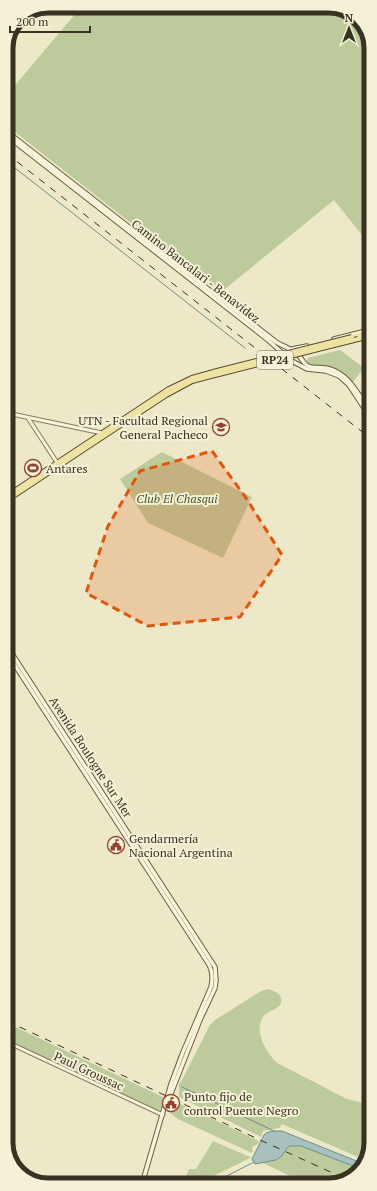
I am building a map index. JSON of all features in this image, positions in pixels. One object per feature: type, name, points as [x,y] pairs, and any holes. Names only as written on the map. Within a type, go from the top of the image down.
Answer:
[{"type":"main road","name":"Camino Bancalari - Benavídez","points":[[13,136],[276,342],[299,356],[304,363],[312,367],[328,368],[337,371],[345,377],[353,385],[364,402]]},
{"type":"main road","name":"Camino Bancalari - Benavídez","points":[[13,140],[268,340],[285,355],[308,370],[326,371],[339,376],[346,382],[364,408]]},
{"type":"main road","points":[[285,355],[291,350],[364,333]]},
{"type":"main road","name":"RP24","points":[[13,496],[102,433],[169,389],[217,371],[364,333]]},
{"type":"main road","name":"RP24","points":[[13,492],[192,380],[364,338]]},
{"type":"main road","name":"Avenida Boulogne Sur Mer","points":[[13,655],[215,967],[215,988],[198,1025],[163,1115]]},
{"type":"main road","name":"Avenida Boulogne Sur Mer","points":[[13,662],[210,966],[212,977],[210,987],[171,1085],[144,1178]]},
{"type":"street","points":[[13,416],[102,433]]},
{"type":"street","points":[[29,419],[58,464]]},
{"type":"street","name":"Paul Groussac","points":[[13,1045],[163,1115]]},
{"type":"highlighted area","points":[[212,451],[246,498],[282,555],[240,617],[148,626],[86,593],[108,526],[140,471]]},
{"type":"green space","points":[[76,13],[331,13],[340,15],[350,20],[355,25],[363,39],[364,44],[364,238],[334,200],[220,293],[13,130],[13,88]]},
{"type":"green space","points":[[340,350],[364,368],[352,383],[344,375],[333,368],[311,365],[307,363],[308,358]]},
{"type":"green space","name":"Club El Chasqui","points":[[162,452],[252,497],[223,558],[148,523],[120,479]]},
{"type":"green space","points":[[268,989],[279,994],[281,998],[280,1005],[265,1015],[260,1023],[260,1036],[262,1042],[273,1059],[277,1063],[347,1099],[364,1103],[364,1147],[360,1158],[282,1124],[279,1128],[263,1131],[261,1137],[179,1097],[179,1083],[181,1082],[210,1025],[215,1020],[261,991]]},
{"type":"green space","points":[[13,1026],[165,1098],[160,1109],[156,1111],[13,1043]]},
{"type":"green space","points":[[176,1102],[259,1141],[258,1144],[252,1147],[252,1153],[178,1119],[170,1113],[172,1106]]},
{"type":"green space","points":[[213,1141],[250,1157],[209,1178],[185,1178],[189,1169],[196,1169]]},
{"type":"green space","points":[[290,1146],[301,1146],[354,1167],[348,1172],[333,1178],[294,1178],[261,1162],[279,1159]]},
{"type":"water","points":[[272,1131],[282,1131],[358,1162],[354,1167],[301,1146],[290,1146],[281,1157],[276,1160],[255,1164],[252,1159],[266,1133]]},
{"type":"waterway","points":[[13,166],[245,348]]},
{"type":"waterway","points":[[182,1087],[274,1131]]},
{"type":"waterway","points":[[223,1178],[254,1162]]},
{"type":"railway","points":[[13,158],[364,433]]},
{"type":"railway","points":[[13,1024],[340,1176]]},
{"type":"place","name":"UTN - Facultad Regional General Pacheco","points":[[221,427]]},
{"type":"place","name":"Antares","points":[[33,468]]},
{"type":"place","name":"Gendarmería Nacional Argentina","points":[[116,845]]},
{"type":"place","name":"Punto fijo de control Puente Negro","points":[[171,1103]]}]
